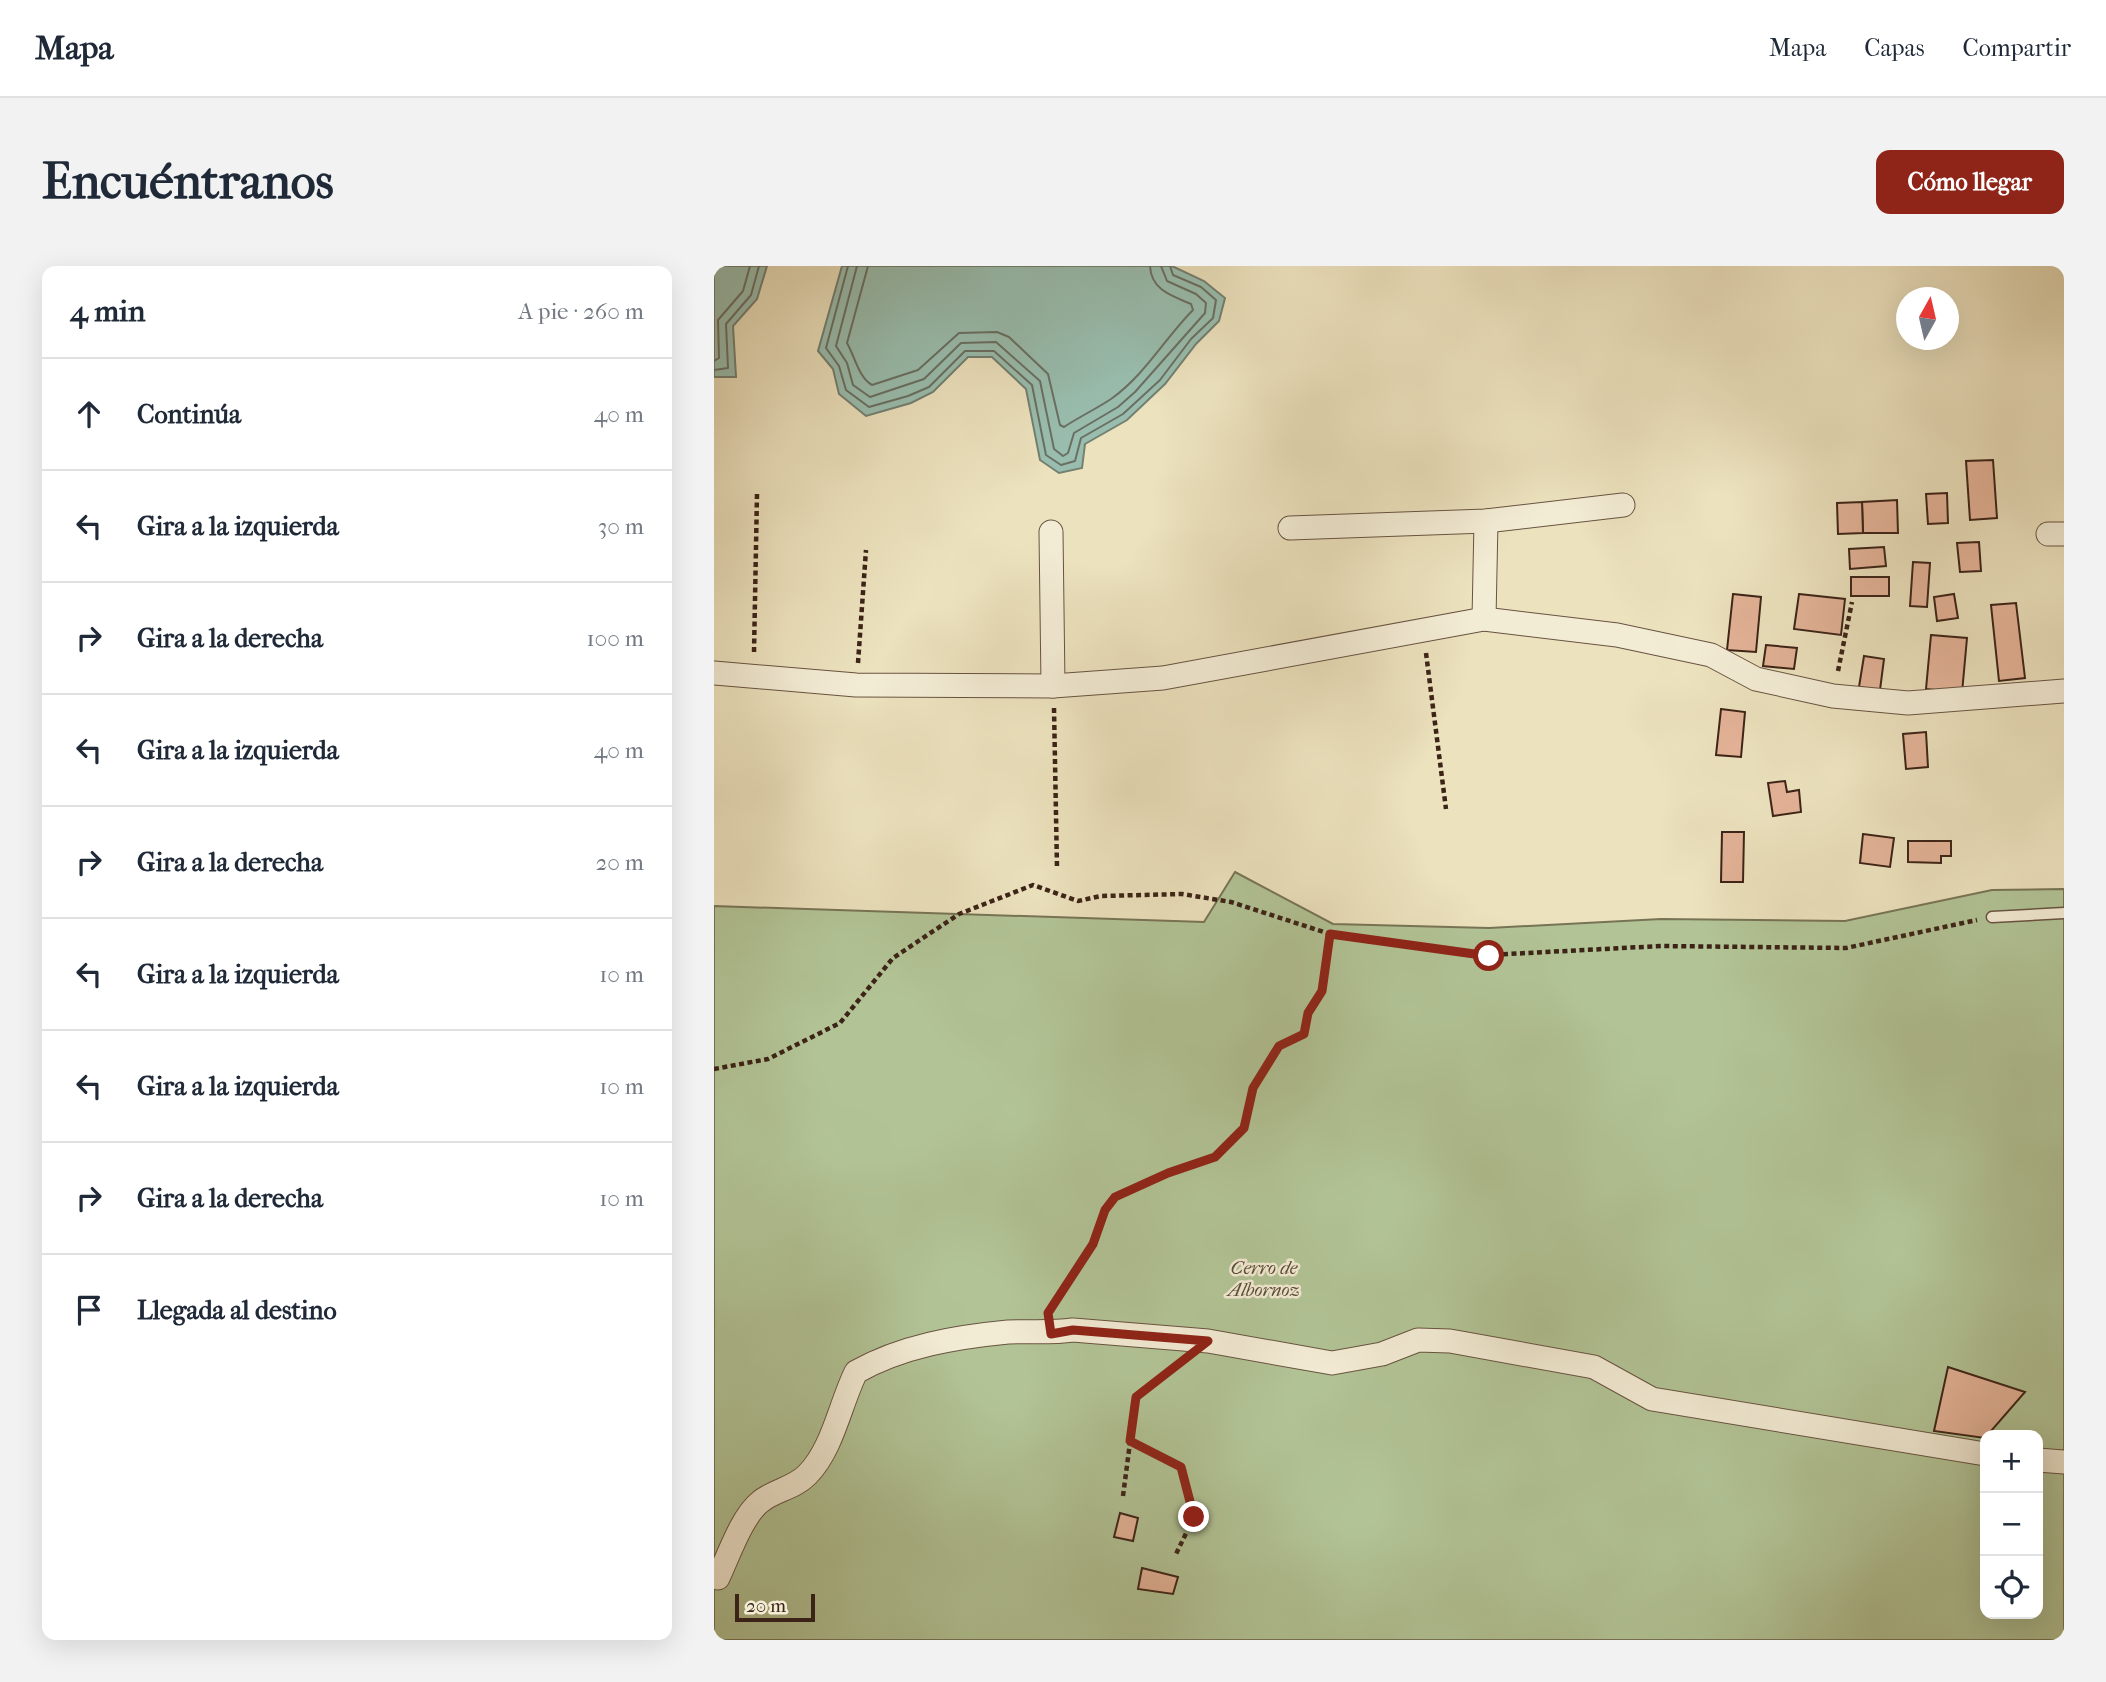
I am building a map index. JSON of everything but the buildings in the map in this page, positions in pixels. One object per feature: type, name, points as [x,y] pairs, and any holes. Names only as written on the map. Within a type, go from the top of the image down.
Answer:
[{"type":"street","points":[[1290,528],[1486,521],[1623,505]]},
{"type":"street","points":[[1484,619],[1486,521]]},
{"type":"street","points":[[1051,532],[1053,686]]},
{"type":"street","points":[[714,673],[856,685],[1053,686],[1164,678],[1423,628],[1484,619],[1617,635],[1711,655],[1756,679],[1833,696],[1908,703],[2064,691]]},
{"type":"street","points":[[718,1578],[748,1515],[760,1501],[790,1488],[808,1474],[828,1440],[856,1372],[879,1359],[906,1349],[1006,1333],[1051,1334],[1073,1330],[1208,1341],[1332,1363],[1382,1354],[1419,1340],[1450,1341],[1594,1367],[1652,1399],[1980,1453]]},
{"type":"street","points":[[2043,1460],[2064,1462]]},
{"type":"lane","points":[[1992,917],[2064,913]]},
{"type":"path","points":[[754,677],[757,494]]},
{"type":"path","points":[[856,685],[866,550]]},
{"type":"path","points":[[1833,696],[1852,602]]},
{"type":"path","points":[[1423,628],[1447,809]]},
{"type":"path","points":[[1053,686],[1057,868]]},
{"type":"path","points":[[714,1069],[768,1059],[840,1023],[893,958],[959,914],[1033,884],[1078,901],[1101,896],[1182,894],[1231,902],[1330,934],[1489,956],[1661,947],[1846,948],[1992,917]]},
{"type":"path","points":[[1051,1334],[1048,1313],[1093,1244],[1105,1210],[1115,1197],[1168,1173],[1215,1157],[1244,1128],[1253,1088],[1279,1046],[1304,1034],[1308,1013],[1322,991],[1330,934]]},
{"type":"path","points":[[1123,1496],[1136,1397],[1208,1341]]},
{"type":"path","points":[[1130,1441],[1181,1467],[1194,1517],[1175,1554]]},
{"type":"green space","name":"Cerro de Albornoz","points":[[1235,872],[1333,924],[1489,928],[1661,919],[1845,921],[1992,890],[2064,889],[2064,1640],[714,1640],[714,906],[1204,922]]},
{"type":"water","points":[[714,266],[767,266],[757,299],[733,326],[736,377],[714,377]]},
{"type":"water","points":[[842,266],[1172,266],[1204,281],[1225,298],[1219,321],[1196,344],[1165,384],[1127,420],[1085,444],[1082,468],[1059,473],[1040,460],[1026,389],[992,357],[968,357],[933,392],[911,403],[866,416],[839,394],[833,369],[818,351]]},
{"type":"route","points":[[1194,1517],[1181,1467],[1130,1441],[1136,1397],[1208,1341],[1073,1330],[1051,1334],[1048,1313],[1093,1244],[1105,1210],[1115,1197],[1168,1173],[1215,1157],[1244,1128],[1253,1088],[1279,1046],[1304,1034],[1308,1013],[1322,991],[1330,934],[1489,956]]}]
